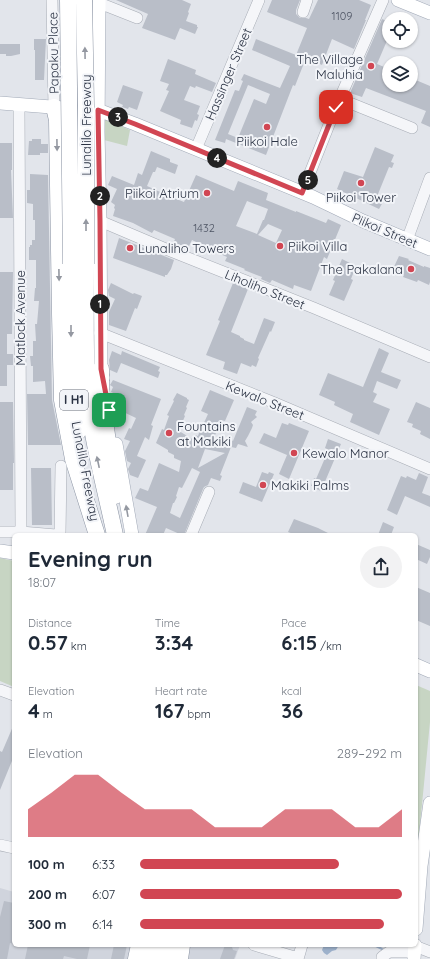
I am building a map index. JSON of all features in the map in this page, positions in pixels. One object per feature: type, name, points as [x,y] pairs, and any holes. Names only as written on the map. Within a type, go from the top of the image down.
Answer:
[{"type":"highway","name":"Lunalilo Freeway","points":[[68,0],[78,264],[87,356],[89,401],[98,462],[114,531]]},
{"type":"highway","name":"Lunalilo Freeway","points":[[94,1],[86,106],[78,264],[71,347],[72,379],[81,449],[98,533]]},
{"type":"highway","points":[[54,107],[57,120],[62,400],[72,459],[97,533]]},
{"type":"highway","points":[[101,369],[101,389],[116,503],[114,531]]},
{"type":"highway","points":[[136,959],[139,947]]},
{"type":"highway","points":[[151,959],[154,947]]},
{"type":"highway","points":[[167,959],[169,947]]},
{"type":"highway","points":[[180,959],[182,947]]},
{"type":"main road","points":[[398,0],[430,13]]},
{"type":"main road","points":[[94,1],[98,67],[101,369],[132,533]]},
{"type":"main road","points":[[54,107],[82,93],[98,67]]},
{"type":"main road","name":"Piikoi Street","points":[[0,103],[98,110],[313,197],[363,221],[430,249]]},
{"type":"main road","points":[[0,551],[12,553]]},
{"type":"main road","points":[[418,895],[430,803]]},
{"type":"street","name":"Papaku Place","points":[[52,0],[54,107]]},
{"type":"street","name":"Hassinger Street","points":[[196,149],[259,0]]},
{"type":"street","points":[[303,12],[308,0]]},
{"type":"street","points":[[302,193],[340,99],[383,0]]},
{"type":"street","points":[[94,1],[138,18]]},
{"type":"street","points":[[340,99],[412,128]]},
{"type":"street","name":"Matlock Avenue","points":[[19,104],[21,532]]},
{"type":"street","points":[[408,240],[430,178]]},
{"type":"street","name":"Liholiho Street","points":[[100,221],[430,357]]},
{"type":"street","name":"Kewalo Street","points":[[100,333],[275,403],[430,469]]},
{"type":"street","points":[[60,533],[61,466]]},
{"type":"street","points":[[192,533],[210,497],[199,533]]},
{"type":"street","points":[[0,532],[33,533]]},
{"type":"street","points":[[0,690],[12,694]]},
{"type":"street","points":[[0,845],[12,848]]},
{"type":"street","points":[[260,947],[298,959],[301,947]]},
{"type":"street","points":[[382,959],[389,952],[414,950],[430,952]]},
{"type":"shaded area","points":[[0,888],[12,891],[12,947],[131,947],[128,959],[0,959]]},
{"type":"shaded area","points":[[186,947],[239,947],[235,959],[186,959]]},
{"type":"green space","points":[[104,119],[130,130],[127,146],[104,140]]},
{"type":"green space","points":[[0,558],[12,561],[12,686],[0,681]]},
{"type":"green space","points":[[418,686],[430,691],[430,722],[418,846]]},
{"type":"water","points":[[323,947],[338,947],[336,950],[327,955],[322,950]]},
{"type":"building","points":[[116,0],[182,0],[191,4],[186,21],[197,25],[198,27],[195,34],[180,28],[175,40],[142,28],[148,14]]},
{"type":"building","points":[[272,0],[300,0],[296,14],[300,18],[309,19],[318,0],[359,0],[371,5],[354,49],[332,39],[322,65],[306,58],[295,86],[293,85],[266,155],[226,139],[225,143],[215,140],[235,90],[239,91],[244,74],[280,88],[290,66],[252,50],[256,39],[296,55],[307,28],[267,12]],"holes":[[[248,85],[270,94],[266,104],[254,99],[238,138],[228,134]]]},
{"type":"building","name":"The Village Maluhia","points":[[382,19],[382,48],[384,48],[377,64],[382,66],[382,92],[418,92],[418,81],[430,86],[430,127],[421,123],[426,111],[366,88],[362,97],[350,93]]},
{"type":"building","points":[[34,39],[46,39],[44,80],[35,80]]},
{"type":"building","points":[[0,44],[20,44],[20,54],[6,56],[6,54],[0,54]]},
{"type":"building","points":[[168,59],[196,70],[195,74],[216,83],[212,92],[196,86],[195,88],[190,86],[184,100],[200,106],[197,114],[199,115],[197,121],[195,120],[192,128],[180,124],[181,120],[160,111],[169,91],[166,90],[169,84],[160,81]]},
{"type":"building","points":[[123,85],[143,92],[137,110],[129,107],[128,109],[122,107],[123,105],[117,102]]},
{"type":"building","points":[[32,139],[41,139],[41,144],[48,144],[48,153],[28,155],[29,141],[32,141]]},
{"type":"building","points":[[0,143],[12,143],[11,170],[13,218],[0,218]]},
{"type":"building","name":"Piikoi Tower","points":[[375,147],[394,155],[391,162],[394,163],[392,168],[389,167],[376,199],[383,202],[379,209],[337,189],[344,171],[363,177]]},
{"type":"building","points":[[151,151],[170,159],[170,162],[178,165],[175,174],[157,167],[155,172],[153,172],[147,186],[184,202],[196,175],[234,191],[238,181],[268,193],[266,200],[326,223],[328,219],[341,225],[327,259],[324,257],[311,291],[294,285],[293,289],[272,280],[270,283],[261,279],[262,277],[225,261],[227,257],[192,240],[187,250],[173,244],[175,239],[154,230],[152,233],[133,223],[113,216],[115,205],[111,202],[117,189],[108,185],[112,176],[134,185],[138,173],[142,175]],"holes":[[[247,201],[268,209],[257,234],[236,226]],[[268,224],[282,230],[276,243],[258,235]]]},
{"type":"building","points":[[30,174],[48,175],[52,400],[61,445],[28,445],[27,394],[46,394],[45,381],[33,382],[33,366],[31,366],[30,356],[33,356],[33,341],[36,341],[35,324],[37,324],[39,301],[34,301],[36,288],[36,260],[29,260],[29,247],[32,245],[32,240],[35,240],[33,204],[27,203],[27,190],[30,190]]},
{"type":"building","name":"Lunaliho Towers","points":[[119,238],[174,260],[167,275],[165,275],[165,277],[113,258]]},
{"type":"building","name":"The Pakalana","points":[[399,256],[409,259],[408,260],[424,267],[430,268],[429,285],[418,280],[417,282],[403,277],[404,275],[392,271]]},
{"type":"building","points":[[342,259],[356,266],[351,279],[353,280],[344,301],[329,295],[335,281],[333,280]]},
{"type":"building","points":[[0,272],[13,272],[12,334],[7,334],[7,354],[13,354],[13,365],[7,365],[7,386],[0,386]]},
{"type":"building","points":[[111,283],[133,294],[142,296],[137,309],[135,308],[126,331],[109,325],[109,312],[115,299],[109,296],[108,290]]},
{"type":"building","points":[[233,283],[248,289],[231,332],[254,344],[264,318],[275,322],[258,358],[256,367],[252,365],[251,367],[241,363],[237,374],[223,369],[225,362],[206,355]]},
{"type":"building","points":[[379,348],[389,353],[381,372],[401,380],[397,389],[377,381],[373,392],[377,394],[373,402],[390,409],[379,435],[350,422],[353,414],[334,405],[335,402],[319,395],[328,373],[363,387]]},
{"type":"building","points":[[112,351],[121,355],[122,351],[160,367],[158,371],[160,372],[158,378],[121,363],[117,373],[110,370],[109,360]]},
{"type":"building","points":[[113,380],[161,399],[151,425],[153,426],[149,440],[145,437],[137,456],[146,460],[138,478],[130,475],[128,469],[131,463],[127,461],[125,451],[130,441],[124,439],[136,418],[115,408],[120,396],[111,392],[113,387],[110,385]]},
{"type":"building","points":[[210,390],[234,400],[225,421],[221,420],[210,448],[220,443],[228,445],[230,439],[233,441],[247,407],[257,411],[255,415],[257,417],[251,422],[253,425],[245,441],[248,447],[238,444],[236,448],[231,447],[220,475],[222,476],[220,481],[211,478],[208,485],[204,487],[185,533],[177,533],[166,528],[164,533],[146,533],[157,507],[135,498],[140,488],[148,491],[159,463],[179,472],[181,461],[174,458],[174,455],[168,452],[168,450],[156,443],[162,429],[164,430],[169,416],[167,415],[174,401],[173,400],[177,393],[189,400],[182,423],[183,424],[179,431],[194,440],[195,435],[198,436],[208,414],[201,411]],"holes":[[[205,449],[225,453],[198,468]],[[192,468],[200,472],[180,518],[170,513],[173,503],[177,497],[179,487],[182,488]]]},
{"type":"building","points":[[0,402],[13,402],[13,490],[0,490]]},
{"type":"building","points":[[416,402],[430,408],[430,439],[420,434],[421,431],[412,427],[413,424],[407,422]]},
{"type":"building","points":[[282,423],[288,425],[289,423],[309,431],[289,479],[279,474],[287,455],[259,443],[264,433],[276,438]]},
{"type":"building","points":[[328,439],[341,444],[321,491],[311,486],[314,478],[316,479],[328,451],[325,448]]},
{"type":"building","points":[[31,468],[51,468],[52,525],[32,525]]},
{"type":"building","name":"Makiki Palms","points":[[262,472],[274,474],[262,502],[239,493],[243,482],[256,487]]},
{"type":"building","points":[[419,473],[428,477],[422,493],[430,496],[430,507],[405,496],[397,515],[387,510],[401,476],[406,478],[407,476],[416,480]]},
{"type":"building","points":[[294,519],[328,533],[291,533],[288,532]]},
{"type":"building","points":[[383,522],[394,527],[392,533],[379,533]]},
{"type":"building","points":[[418,545],[430,550],[430,557],[427,564],[418,560]]},
{"type":"building","points":[[418,588],[430,593],[430,626],[418,621]]},
{"type":"building","points":[[12,729],[12,761],[0,790],[0,751],[2,752]]},
{"type":"building","points":[[4,901],[12,903],[12,944],[10,943],[7,959],[0,959],[0,917]]},
{"type":"building","points":[[28,947],[90,947],[87,959],[77,959],[64,956],[63,959],[25,959]]},
{"type":"building","points":[[114,947],[127,947],[124,959],[111,959]]},
{"type":"building","points":[[224,947],[232,947],[233,950],[237,951],[234,959],[220,959]]},
{"type":"waterway","points":[[378,947],[384,952]]},
{"type":"place","name":"The Village Maluhia","points":[[371,66]]},
{"type":"place","name":"Piikoi Hale","points":[[267,127]]},
{"type":"place","name":"Piikoi Tower","points":[[361,183]]},
{"type":"place","name":"Piikoi Atrium","points":[[207,193]]},
{"type":"place","name":"Piikoi Villa","points":[[280,246]]},
{"type":"place","name":"Lunaliho Towers","points":[[130,248]]},
{"type":"place","name":"The Pakalana","points":[[411,269]]},
{"type":"place","name":"Fountains at Makiki","points":[[169,433]]},
{"type":"place","name":"Kewalo Manor","points":[[294,453]]},
{"type":"place","name":"Makiki Palms","points":[[263,485]]},
{"type":"route","points":[[109,410],[101,369],[98,110],[302,193],[336,107]]}]
